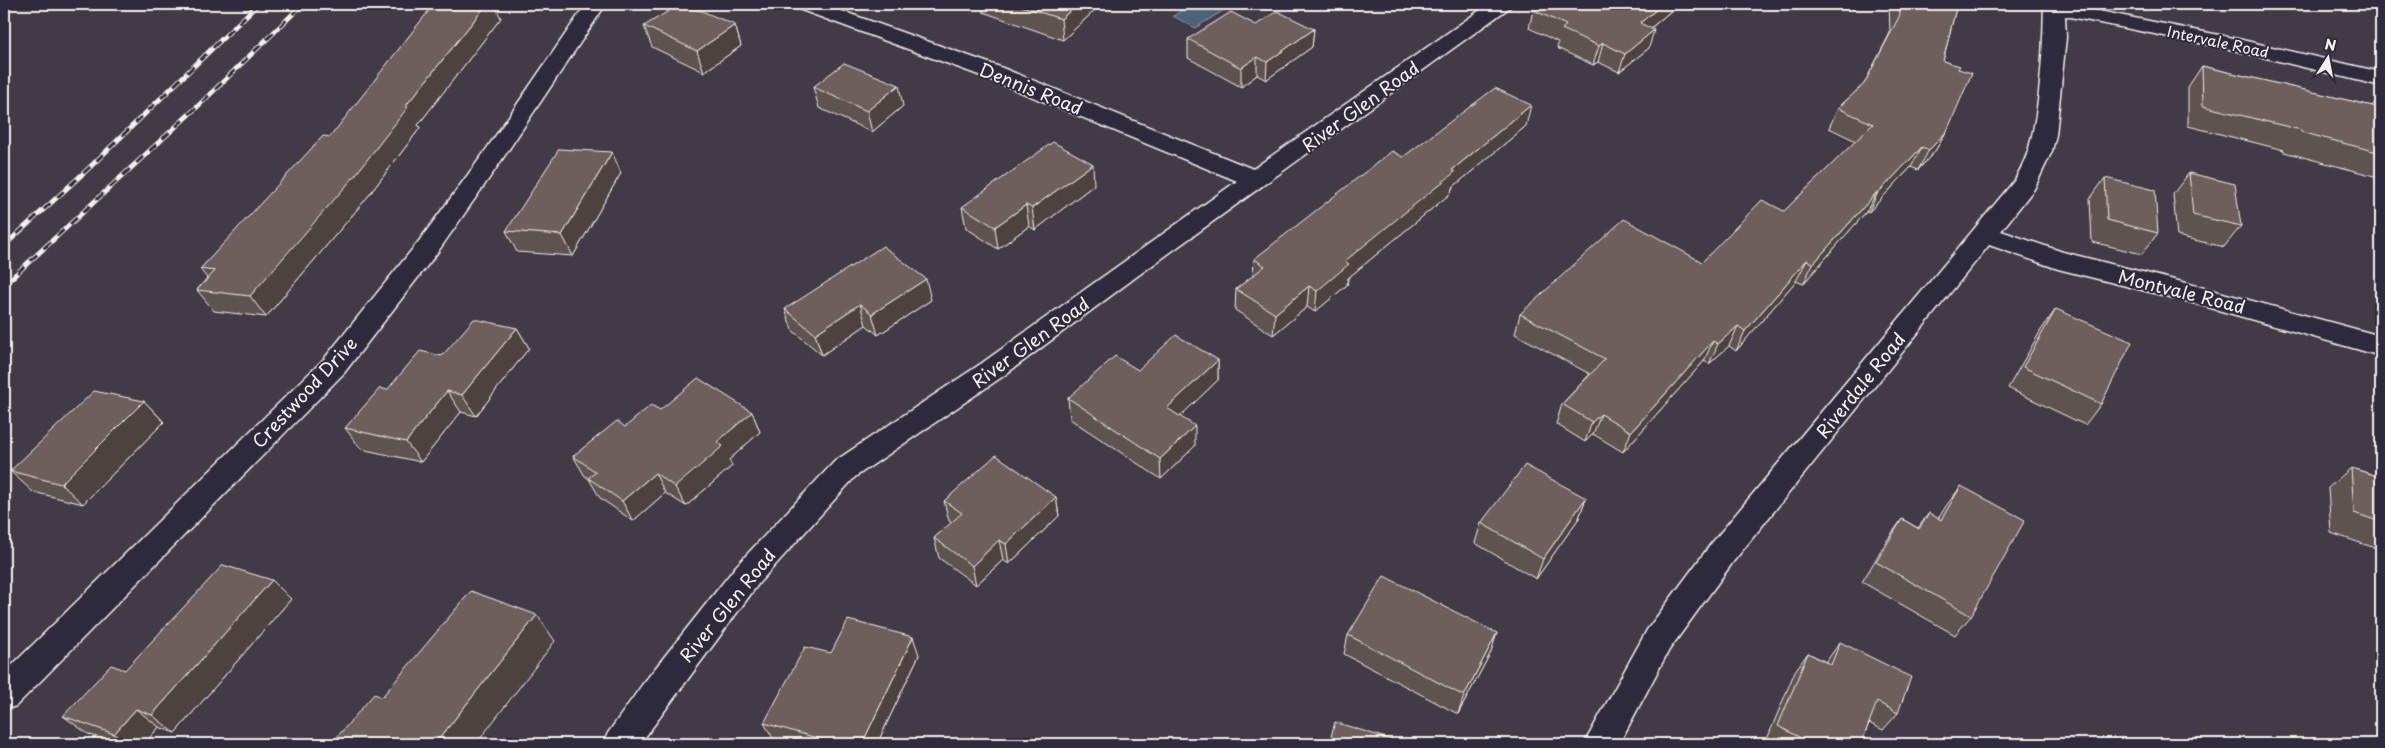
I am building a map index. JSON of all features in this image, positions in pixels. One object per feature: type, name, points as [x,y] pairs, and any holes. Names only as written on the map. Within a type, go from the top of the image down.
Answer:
[{"type":"street","name":"Crestwood Drive","points":[[4,695],[334,366],[428,247],[489,162],[596,4]]},
{"type":"street","name":"Dennis Road","points":[[803,4],[992,72],[1257,180]]},
{"type":"street","name":"River Glen Road","points":[[620,744],[654,696],[748,574],[845,469],[992,370],[1127,271],[1502,4]]},
{"type":"street","name":"Intervale Road","points":[[2054,6],[2229,43],[2381,80]]},
{"type":"street","name":"Riverdale Road","points":[[1601,744],[1658,640],[1722,553],[2026,183],[2040,151],[2054,57],[2054,6]]},
{"type":"street","name":"Montvale Road","points":[[1984,234],[2058,260],[2213,298],[2381,346]]},
{"type":"water","points":[[1192,4],[1234,4],[1195,28],[1173,16]]},
{"type":"building","points":[[434,4],[487,4],[405,107],[408,107],[353,178],[250,296],[197,290],[215,271],[200,269],[323,136],[330,137]]},
{"type":"building","points":[[680,4],[685,4],[735,25],[697,51],[644,26]]},
{"type":"building","points":[[1015,4],[1078,4],[1061,19]]},
{"type":"building","points":[[1536,4],[1663,4],[1640,23],[1654,30],[1625,54],[1603,43],[1599,46],[1562,29],[1566,25],[1533,10]]},
{"type":"building","points":[[1899,4],[1957,4],[1943,61],[1960,66],[1958,69],[1972,73],[1947,131],[1929,150],[1922,147],[1877,192],[1813,264],[1807,260],[1745,331],[1738,326],[1718,344],[1713,341],[1631,432],[1601,414],[1592,422],[1562,404],[1605,359],[1520,314],[1624,219],[1702,262],[1762,200],[1784,211],[1873,124],[1838,108],[1864,84],[1900,15]]},
{"type":"building","points":[[1277,11],[1314,29],[1267,62],[1257,57],[1241,68],[1188,39],[1231,12],[1256,25]]},
{"type":"building","points":[[844,63],[899,85],[867,111],[813,87]]},
{"type":"building","points":[[2202,66],[2377,107],[2376,101],[2381,102],[2381,153],[2301,132],[2301,130],[2203,106]]},
{"type":"building","points":[[1495,88],[1531,105],[1452,170],[1455,172],[1345,261],[1349,264],[1317,291],[1309,286],[1275,314],[1236,289],[1265,266],[1254,259],[1392,151],[1403,157]]},
{"type":"building","points":[[1053,142],[1093,164],[1032,208],[1026,205],[995,227],[962,207]]},
{"type":"building","points":[[559,149],[612,152],[562,235],[506,231]]},
{"type":"building","points":[[2189,173],[2235,184],[2241,226],[2193,215]]},
{"type":"building","points":[[2105,178],[2155,190],[2158,233],[2107,220]]},
{"type":"building","points":[[883,246],[926,279],[872,314],[860,304],[815,334],[785,309]]},
{"type":"building","points":[[2056,309],[2132,342],[2101,404],[2023,367]]},
{"type":"building","points":[[474,319],[517,328],[462,395],[447,391],[406,442],[345,428],[380,388],[387,390],[420,351],[442,356]]},
{"type":"building","points":[[1176,335],[1218,360],[1167,408],[1195,426],[1160,459],[1068,398],[1115,356],[1138,370]]},
{"type":"building","points":[[698,378],[752,412],[717,442],[723,446],[675,487],[655,473],[622,501],[588,478],[596,472],[573,456],[617,421],[625,427],[651,405],[660,410]]},
{"type":"building","points":[[94,391],[144,401],[61,484],[10,471]]},
{"type":"building","points":[[996,455],[1056,497],[1006,544],[999,540],[972,566],[934,538],[962,513],[944,501]]},
{"type":"building","points":[[1525,465],[1586,498],[1543,559],[1481,523]]},
{"type":"building","points":[[2351,468],[2381,477],[2381,522],[2354,513]]},
{"type":"building","points":[[1961,486],[2025,520],[1971,616],[1876,562],[1902,519],[1919,529],[1929,513],[1941,520]]},
{"type":"building","points":[[223,565],[272,580],[152,715],[136,709],[114,734],[63,716],[111,665],[125,670]]},
{"type":"building","points":[[1384,576],[1497,633],[1464,696],[1348,635]]},
{"type":"building","points":[[471,591],[537,615],[435,744],[331,744],[374,694],[382,697]]},
{"type":"building","points":[[848,620],[913,637],[862,744],[838,744],[764,723],[805,647],[831,653]]},
{"type":"building","points":[[1840,642],[1911,677],[1898,713],[1877,702],[1861,744],[1812,744],[1778,726],[1808,653],[1831,665]]},
{"type":"building","points":[[1335,722],[1392,740],[1391,744],[1329,744]]},
{"type":"railway","points":[[4,246],[89,168],[258,4]]},
{"type":"railway","points":[[4,285],[196,108],[303,4]]}]
